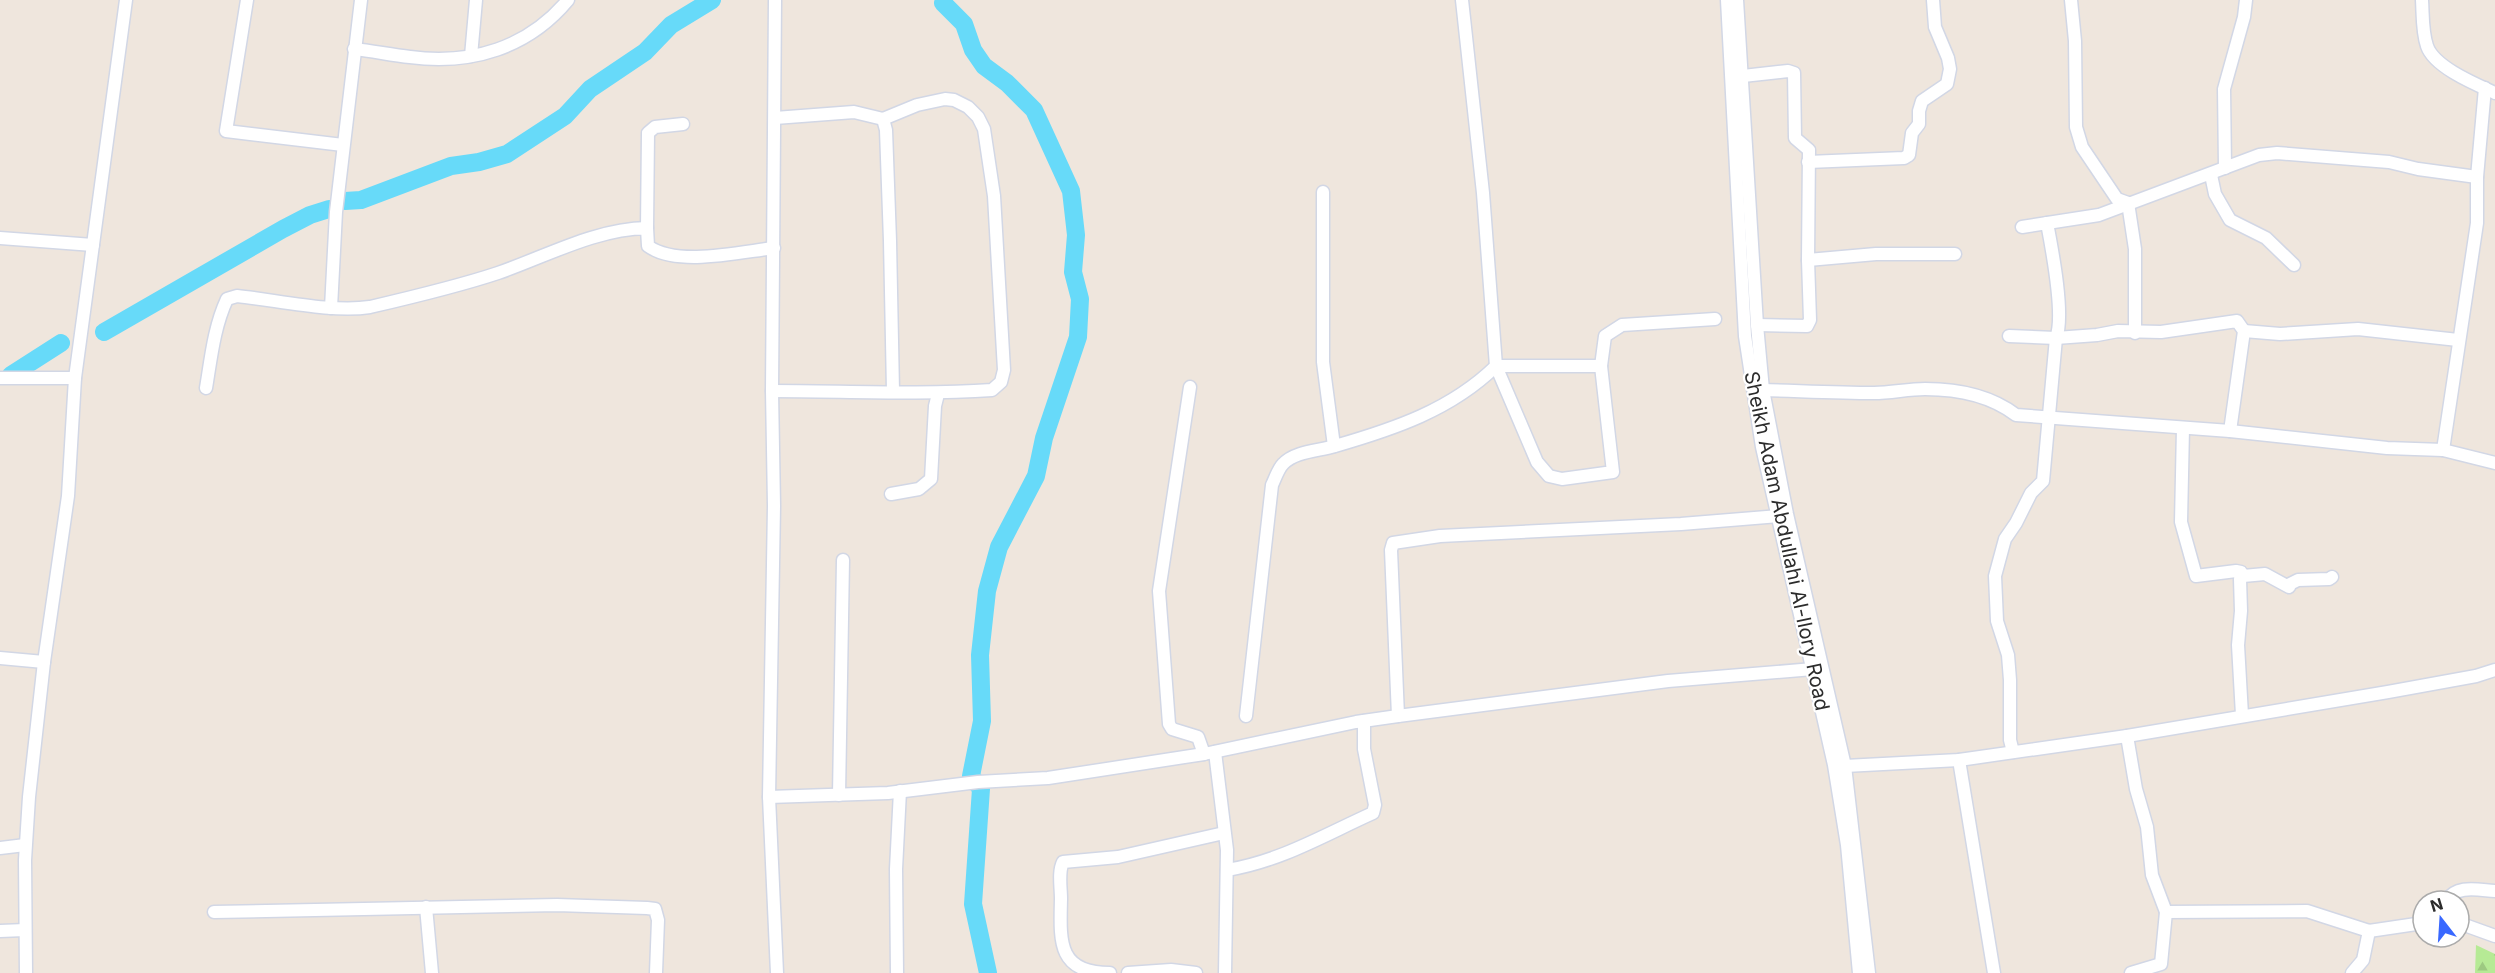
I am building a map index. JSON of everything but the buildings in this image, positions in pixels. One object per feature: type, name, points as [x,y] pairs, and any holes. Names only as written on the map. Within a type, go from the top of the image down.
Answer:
[{"type":"street","points":[[26,973],[25,845],[44,662],[68,496],[75,378],[126,0]]},
{"type":"street","points":[[247,0],[226,131],[343,145]]},
{"type":"street","points":[[331,308],[336,212],[361,0]]},
{"type":"street","points":[[471,56],[476,0]]},
{"type":"street","points":[[354,49],[410,57],[450,58],[506,48],[540,28],[568,0]]},
{"type":"street","points":[[775,0],[772,391],[774,506],[769,797],[777,973]]},
{"type":"street","points":[[1462,0],[1483,193],[1496,366],[1537,462],[1549,476],[1562,478],[1613,472],[1601,366],[1605,336],[1622,325],[1714,320]]},
{"type":"street","name":"Sheikh Adam Abdullahi Al-Ilory Road","points":[[1727,0],[1745,336],[1762,447],[1834,765],[1847,845],[1859,973]]},
{"type":"street","name":"Sheikh Adam Abdullahi Al-Ilory Road","points":[[1737,0],[1757,325],[1764,390],[1786,514],[1845,766],[1869,973]]},
{"type":"street","points":[[1808,162],[1904,158],[1909,155],[1912,133],[1919,124],[1918,111],[1922,101],[1947,84],[1950,69],[1948,58],[1935,27],[1934,0]]},
{"type":"street","points":[[2071,0],[2075,41],[2076,127],[2082,147],[2117,199],[2128,203]]},
{"type":"street","points":[[2225,168],[2224,88],[2244,17],[2246,0]]},
{"type":"street","points":[[2422,0],[2423,31],[2428,49],[2436,61],[2490,91],[2477,177],[2477,223],[2443,450]]},
{"type":"street","points":[[1743,76],[1788,71],[1794,74],[1795,138],[1809,150],[1810,320],[1807,326],[1757,325]]},
{"type":"street","points":[[772,391],[893,391],[938,394],[992,390],[1001,382],[1004,370],[995,206],[984,129],[968,107],[954,100],[945,99],[917,105],[883,119],[854,112],[775,118]]},
{"type":"street","points":[[883,119],[886,130],[893,391]]},
{"type":"street","points":[[683,124],[655,128],[648,133],[648,246],[656,252],[668,255],[695,256],[774,248]]},
{"type":"street","points":[[2022,227],[2099,214],[2259,156],[2277,153],[2378,161],[2477,177]]},
{"type":"street","points":[[2211,175],[2215,194],[2230,220],[2266,238],[2294,265]]},
{"type":"street","points":[[1323,192],[1323,354],[1334,446]]},
{"type":"street","points":[[2128,203],[2135,249],[2135,333]]},
{"type":"street","points":[[2013,752],[2010,740],[2010,680],[2007,655],[1997,621],[1995,576],[2005,539],[2031,493],[2043,482],[2047,419],[2059,324],[2052,245],[2047,224]]},
{"type":"street","points":[[206,388],[216,332],[227,299],[237,296],[354,310],[411,298],[498,273],[618,230],[647,228]]},
{"type":"street","points":[[0,238],[93,245]]},
{"type":"street","points":[[1808,260],[1876,254],[1955,254]]},
{"type":"street","points":[[2009,336],[2056,338],[2118,331],[2161,332],[2237,321],[2244,331],[2230,431]]},
{"type":"street","points":[[2244,331],[2280,334],[2358,329],[2458,340]]},
{"type":"street","points":[[1246,716],[1272,485],[1283,464],[1296,456],[1334,446],[1437,411],[1472,388],[1496,366],[1601,366]]},
{"type":"street","points":[[0,378],[75,378]]},
{"type":"street","points":[[1190,387],[1159,591],[1168,724],[1172,729],[1198,737],[1209,753],[1224,832],[1227,870],[1225,973]]},
{"type":"street","points":[[1764,390],[1878,393],[1925,389],[1952,391],[1986,398],[2003,405],[2016,416],[2230,431],[2387,448],[2443,450],[2495,463]]},
{"type":"street","points":[[891,494],[919,489],[931,479],[935,406],[938,394]]},
{"type":"street","points":[[2183,428],[2181,522],[2193,570],[2196,576],[2236,571],[2241,572],[2243,576]]},
{"type":"street","points":[[1398,716],[1391,550],[1394,543],[1440,536],[1681,524],[1779,516]]},
{"type":"street","points":[[839,795],[843,560]]},
{"type":"street","points":[[2243,576],[2265,574],[2289,587],[2298,580],[2332,578]]},
{"type":"street","points":[[2242,715],[2238,645],[2241,611],[2240,579],[2243,576]]},
{"type":"street","points":[[0,658],[44,662]]},
{"type":"street","points":[[769,797],[900,791],[1048,778],[1209,753],[1398,716],[1668,681],[1813,669]]},
{"type":"street","points":[[1845,766],[1959,760],[2127,736],[2388,692],[2476,676],[2495,670]]},
{"type":"street","points":[[1227,870],[1257,865],[1279,857],[1373,813],[1375,805],[1364,749],[1364,721]]},
{"type":"street","points":[[2127,736],[2136,789],[2147,827],[2152,875],[2166,912],[2162,968],[2131,973]]},
{"type":"street","points":[[1959,760],[1995,973]]},
{"type":"street","points":[[897,973],[896,869],[900,791]]},
{"type":"street","points":[[1110,973],[1090,973],[1081,969],[1062,945],[1060,931],[1063,862],[1118,856],[1224,832]]},
{"type":"street","points":[[0,848],[25,845]]},
{"type":"street","points":[[2471,890],[2495,891]]},
{"type":"street","points":[[214,912],[557,905],[634,906],[655,909],[658,920],[656,973]]},
{"type":"street","points":[[426,908],[432,973]]},
{"type":"street","points":[[2166,912],[2307,911],[2369,931],[2411,926]]},
{"type":"street","points":[[2471,927],[2495,936]]},
{"type":"street","points":[[0,931],[25,930]]},
{"type":"street","points":[[2352,973],[2363,960],[2369,931]]},
{"type":"street","points":[[1128,973],[1171,970],[1197,973]]},
{"type":"green space","points":[[2476,945],[2495,954],[2495,973],[2475,973]]},
{"type":"waterway","points":[[345,201],[361,200],[451,166],[479,162],[507,154],[565,116],[590,89],[645,52],[671,25],[712,0]]},
{"type":"waterway","points":[[944,0],[943,3],[964,24],[973,50],[984,66],[1007,83],[1034,110],[1071,191],[1076,235],[1073,272],[1080,299],[1078,337],[1044,438],[1036,476],[999,547],[987,591],[980,655],[982,721],[971,776],[981,789],[973,904],[988,973]]},
{"type":"waterway","points":[[104,332],[283,229],[310,215],[329,209]]},
{"type":"waterway","points":[[11,375],[61,343]]}]
